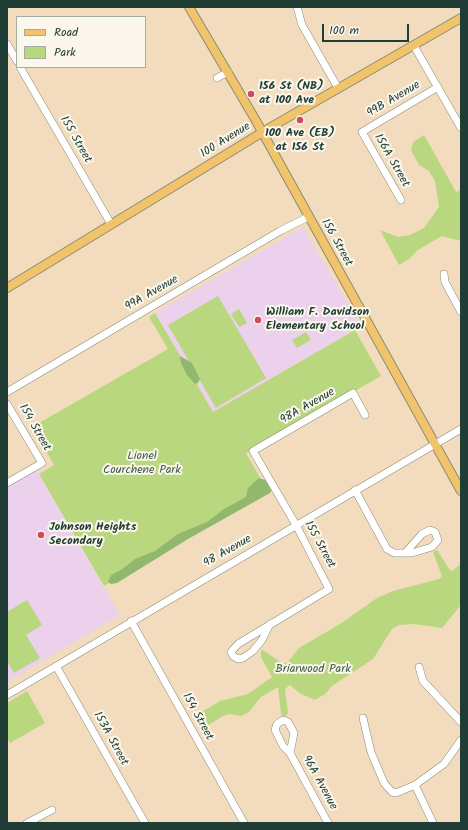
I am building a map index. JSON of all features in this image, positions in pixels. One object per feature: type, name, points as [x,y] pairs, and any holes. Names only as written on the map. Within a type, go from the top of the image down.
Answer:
[{"type":"main road","name":"156 Street","points":[[190,7],[228,72],[461,491]]},
{"type":"main road","name":"100 Avenue","points":[[7,288],[262,133],[461,18]]},
{"type":"street","points":[[297,7],[302,25],[338,88]]},
{"type":"street","points":[[7,44],[16,59]]},
{"type":"street","points":[[414,46],[460,124]]},
{"type":"street","name":"155 Street","points":[[21,68],[111,224]]},
{"type":"street","points":[[217,78],[228,72]]},
{"type":"street","name":"99B Avenue","points":[[362,132],[438,87]]},
{"type":"street","name":"156A Street","points":[[362,132],[401,200]]},
{"type":"street","name":"99A Avenue","points":[[7,392],[280,231],[308,217]]},
{"type":"street","points":[[444,274],[446,284],[461,312]]},
{"type":"street","name":"98A Avenue","points":[[253,452],[353,393],[365,415]]},
{"type":"street","name":"154 Street","points":[[7,404],[42,463],[7,483]]},
{"type":"street","name":"98 Avenue","points":[[7,695],[434,443],[461,429]]},
{"type":"street","name":"155 Street","points":[[253,452],[296,525],[329,589],[270,624],[238,644],[231,652],[233,656],[238,659],[243,658],[253,651],[262,640],[270,624]]},
{"type":"street","points":[[355,490],[387,549],[394,553],[405,553]]},
{"type":"street","name":"154 Street","points":[[131,621],[244,823]]},
{"type":"street","name":"153A Street","points":[[56,666],[145,823]]},
{"type":"street","points":[[418,667],[423,681],[461,722]]},
{"type":"street","points":[[363,718],[371,752],[384,783],[392,792],[396,793],[415,785],[444,764],[461,740]]},
{"type":"street","name":"96A Avenue","points":[[290,753],[328,823]]},
{"type":"street","points":[[415,785],[434,821]]},
{"type":"street","points":[[26,823],[52,810]]},
{"type":"shaded area","name":"William F. Davidson Elementary School","points":[[303,227],[361,326],[213,412],[155,313]]},
{"type":"shaded area","name":"Johnson Heights Secondary","points":[[35,467],[120,615],[7,682],[7,484]]},
{"type":"green space","points":[[424,135],[456,192],[461,190],[461,241],[442,236],[418,250],[409,259],[399,265],[380,230],[398,237],[410,235],[424,228],[439,207],[435,181],[429,171],[419,165],[411,150],[413,142]]},
{"type":"green space","points":[[218,296],[266,378],[216,408],[168,325]]},
{"type":"green space","points":[[239,309],[247,323],[239,327],[231,314]]},
{"type":"green space","name":"Lionel Courchene Park","points":[[155,313],[213,412],[355,330],[381,376],[246,453],[264,485],[269,490],[104,586],[39,474],[54,465],[32,427],[168,349],[149,317]]},
{"type":"green space","points":[[306,332],[311,340],[297,348],[292,340]]},
{"type":"green space","points":[[180,356],[192,363],[200,379],[198,383],[195,384],[187,375],[181,363]]},
{"type":"green space","points":[[259,478],[265,480],[270,486],[272,490],[270,493],[188,539],[117,583],[111,584],[108,582],[111,575],[121,570],[135,559],[155,551],[178,534],[207,522],[224,509],[246,497],[248,488]]},
{"type":"green space","name":"Briarwood Park","points":[[437,550],[450,570],[452,571],[461,564],[461,605],[442,628],[414,624],[399,625],[392,629],[373,659],[332,686],[325,694],[315,700],[301,694],[290,685],[285,690],[288,713],[286,716],[282,716],[281,713],[278,687],[261,697],[249,712],[241,716],[229,714],[223,716],[202,729],[195,716],[220,701],[248,694],[272,677],[261,657],[261,651],[263,650],[283,664],[288,662],[299,648],[340,624],[377,598],[393,591],[439,579],[442,576],[433,552]]},
{"type":"green space","points":[[27,600],[42,625],[26,635],[40,658],[14,673],[7,661],[7,612]]},
{"type":"green space","points":[[27,691],[45,723],[10,743],[7,738],[7,703]]},
{"type":"place","name":"156 St (NB) at 100 Ave","points":[[251,94]]},
{"type":"place","name":"100 Ave (EB) at 156 St","points":[[300,120]]},
{"type":"place","name":"William F. Davidson Elementary School","points":[[258,320]]},
{"type":"place","name":"Johnson Heights Secondary","points":[[41,535]]}]
